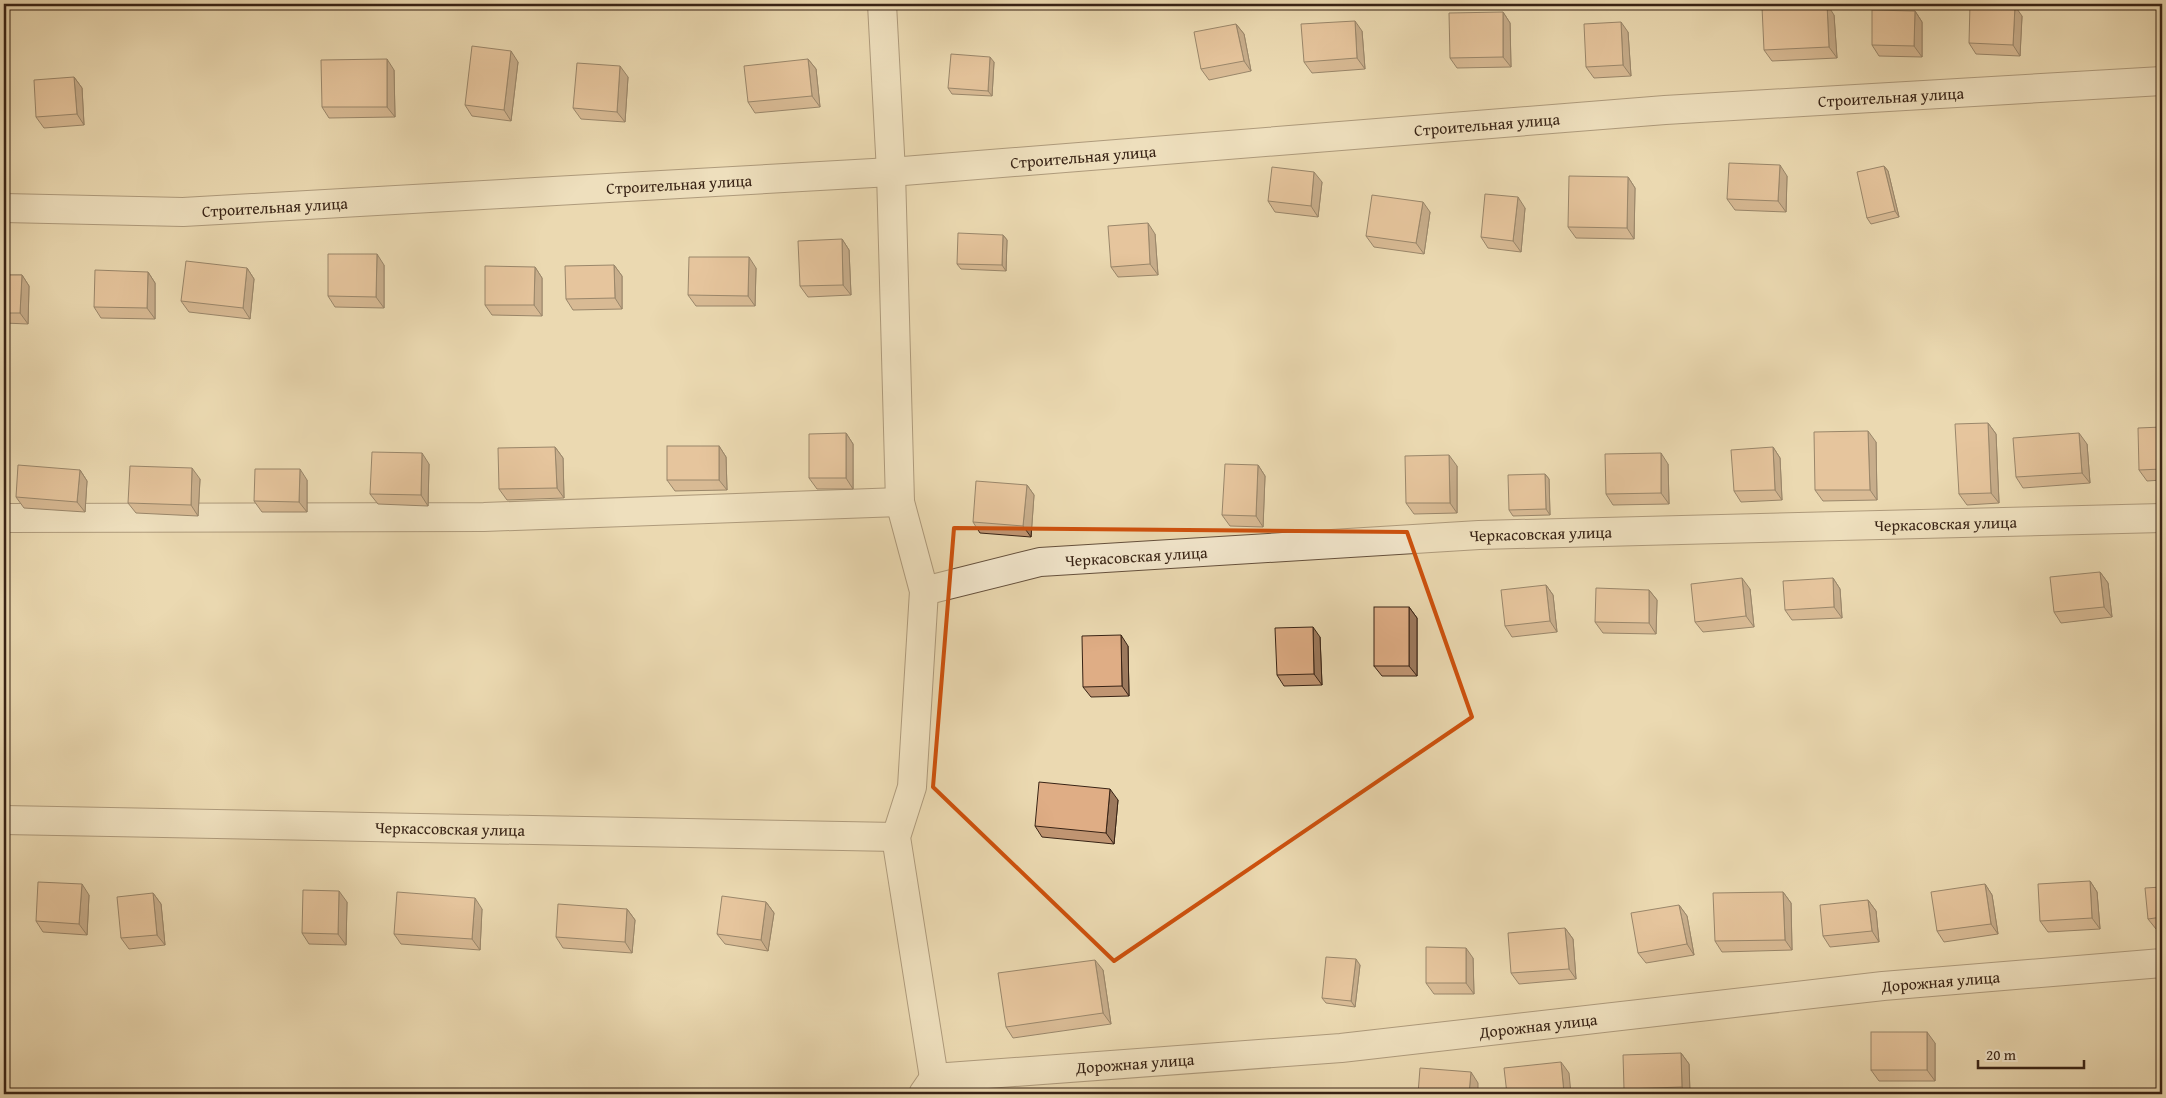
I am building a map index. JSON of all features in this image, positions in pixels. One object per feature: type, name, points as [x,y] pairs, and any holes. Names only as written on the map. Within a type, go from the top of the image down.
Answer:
[{"type":"street","points":[[882,4],[891,172],[900,502],[924,591],[912,787],[896,837],[929,1086]]},
{"type":"street","name":"Строительная улица","points":[[4,208],[183,212],[891,172],[1665,110],[2162,80]]},
{"type":"street","points":[[4,518],[484,517],[900,502]]},
{"type":"street","name":"Черкасовская улица","points":[[924,591],[1040,562],[1479,535],[2162,518]]},
{"type":"street","name":"Черкассовская улица","points":[[4,820],[896,837]]},
{"type":"street","name":"Дорожная улица","points":[[929,1086],[1341,1048],[1883,986],[2162,964]]},
{"type":"highlighted area","points":[[954,528],[1407,532],[1472,717],[1114,961],[933,787]]},
{"type":"building","points":[[1827,4],[1829,47],[1764,50],[1762,7]]},
{"type":"building","points":[[1970,4],[2015,6],[2013,45],[1969,43]]},
{"type":"building","points":[[1872,10],[1915,11],[1914,46],[1872,45]]},
{"type":"building","points":[[1503,12],[1503,57],[1450,58],[1449,13]]},
{"type":"building","points":[[1355,21],[1357,58],[1304,62],[1301,24]]},
{"type":"building","points":[[1621,22],[1623,65],[1586,67],[1584,24]]},
{"type":"building","points":[[1236,24],[1244,61],[1201,69],[1194,32]]},
{"type":"building","points":[[472,46],[511,51],[504,110],[465,105]]},
{"type":"building","points":[[951,54],[990,57],[988,91],[948,88]]},
{"type":"building","points":[[387,59],[387,107],[322,107],[321,60]]},
{"type":"building","points":[[808,59],[812,96],[748,102],[744,66]]},
{"type":"building","points":[[577,63],[620,66],[617,112],[573,108]]},
{"type":"building","points":[[74,77],[77,114],[36,117],[34,80]]},
{"type":"building","points":[[1729,163],[1780,165],[1778,201],[1727,199]]},
{"type":"building","points":[[1884,166],[1895,211],[1867,218],[1857,172]]},
{"type":"building","points":[[1272,167],[1314,172],[1311,206],[1268,201]]},
{"type":"building","points":[[1569,176],[1628,177],[1627,228],[1568,227]]},
{"type":"building","points":[[1485,194],[1518,197],[1513,241],[1481,237]]},
{"type":"building","points":[[1372,195],[1423,202],[1416,243],[1366,236]]},
{"type":"building","points":[[1148,223],[1150,264],[1111,267],[1108,226]]},
{"type":"building","points":[[958,233],[1003,235],[1002,265],[957,264]]},
{"type":"building","points":[[842,239],[843,285],[800,286],[798,241]]},
{"type":"building","points":[[328,254],[377,254],[376,297],[328,296]]},
{"type":"building","points":[[689,257],[749,257],[748,296],[688,295]]},
{"type":"building","points":[[186,261],[247,268],[243,308],[181,301]]},
{"type":"building","points":[[614,265],[615,298],[566,299],[565,266]]},
{"type":"building","points":[[485,266],[535,267],[534,305],[485,305]]},
{"type":"building","points":[[95,270],[148,272],[147,308],[94,307]]},
{"type":"building","points":[[4,275],[22,275],[20,313],[4,313]]},
{"type":"building","points":[[1988,423],[1991,493],[1959,494],[1955,424]]},
{"type":"building","points":[[2162,427],[2162,469],[2139,470],[2138,428]]},
{"type":"building","points":[[1868,431],[1870,490],[1815,490],[1814,432]]},
{"type":"building","points":[[846,433],[846,478],[809,478],[809,434]]},
{"type":"building","points":[[2079,433],[2082,473],[2016,477],[2013,438]]},
{"type":"building","points":[[667,446],[719,446],[719,480],[667,480]]},
{"type":"building","points":[[555,447],[557,488],[499,489],[498,448]]},
{"type":"building","points":[[1773,447],[1775,490],[1734,491],[1731,450]]},
{"type":"building","points":[[372,452],[422,453],[421,495],[370,494]]},
{"type":"building","points":[[1661,453],[1661,493],[1606,494],[1605,454]]},
{"type":"building","points":[[1449,455],[1450,503],[1406,503],[1405,456]]},
{"type":"building","points":[[1225,464],[1258,465],[1256,516],[1222,515]]},
{"type":"building","points":[[18,465],[80,470],[77,502],[16,497]]},
{"type":"building","points":[[130,466],[192,468],[191,505],[128,503]]},
{"type":"building","points":[[255,469],[300,469],[299,502],[254,501]]},
{"type":"building","points":[[1545,474],[1546,509],[1509,510],[1508,475]]},
{"type":"building","points":[[976,481],[1027,485],[1023,526],[973,522]]},
{"type":"building","points":[[2100,572],[2104,607],[2054,612],[2050,577]]},
{"type":"building","points":[[1742,578],[1746,616],[1695,622],[1691,584]]},
{"type":"building","points":[[1833,578],[1834,607],[1785,610],[1783,581]]},
{"type":"building","points":[[1546,585],[1550,621],[1505,626],[1501,590]]},
{"type":"building","points":[[1596,588],[1649,590],[1649,623],[1595,622]]},
{"type":"building","points":[[1374,607],[1409,607],[1409,666],[1374,666]]},
{"type":"building","points":[[1313,627],[1314,674],[1277,675],[1275,628]]},
{"type":"building","points":[[1121,635],[1122,686],[1083,687],[1082,636]]},
{"type":"building","points":[[1039,782],[1110,789],[1106,833],[1035,826]]},
{"type":"building","points":[[2090,881],[2092,918],[2040,921],[2038,884]]},
{"type":"building","points":[[38,882],[82,884],[79,924],[36,921]]},
{"type":"building","points":[[1985,884],[1991,924],[1937,931],[1931,892]]},
{"type":"building","points":[[2162,887],[2162,917],[2148,919],[2145,888]]},
{"type":"building","points":[[303,890],[339,891],[338,934],[302,933]]},
{"type":"building","points":[[397,892],[475,898],[472,939],[394,934]]},
{"type":"building","points":[[1783,892],[1785,940],[1715,941],[1713,893]]},
{"type":"building","points":[[153,893],[157,935],[121,938],[117,897]]},
{"type":"building","points":[[722,896],[766,902],[761,940],[717,934]]},
{"type":"building","points":[[1868,900],[1872,931],[1823,936],[1820,905]]},
{"type":"building","points":[[558,904],[627,909],[625,942],[556,937]]},
{"type":"building","points":[[1679,905],[1687,944],[1638,953],[1631,913]]},
{"type":"building","points":[[1565,928],[1569,969],[1511,973],[1508,933]]},
{"type":"building","points":[[1426,947],[1466,948],[1466,983],[1426,983]]},
{"type":"building","points":[[1326,957],[1356,959],[1351,1001],[1322,998]]},
{"type":"building","points":[[1095,960],[1103,1013],[1006,1027],[998,973]]},
{"type":"building","points":[[1871,1032],[1927,1032],[1927,1070],[1871,1070]]},
{"type":"building","points":[[1681,1053],[1682,1087],[1624,1089],[1623,1055]]},
{"type":"building","points":[[1561,1062],[1564,1093],[1507,1094],[1504,1068]]},
{"type":"building","points":[[1420,1068],[1471,1072],[1469,1094],[1418,1094]]}]
